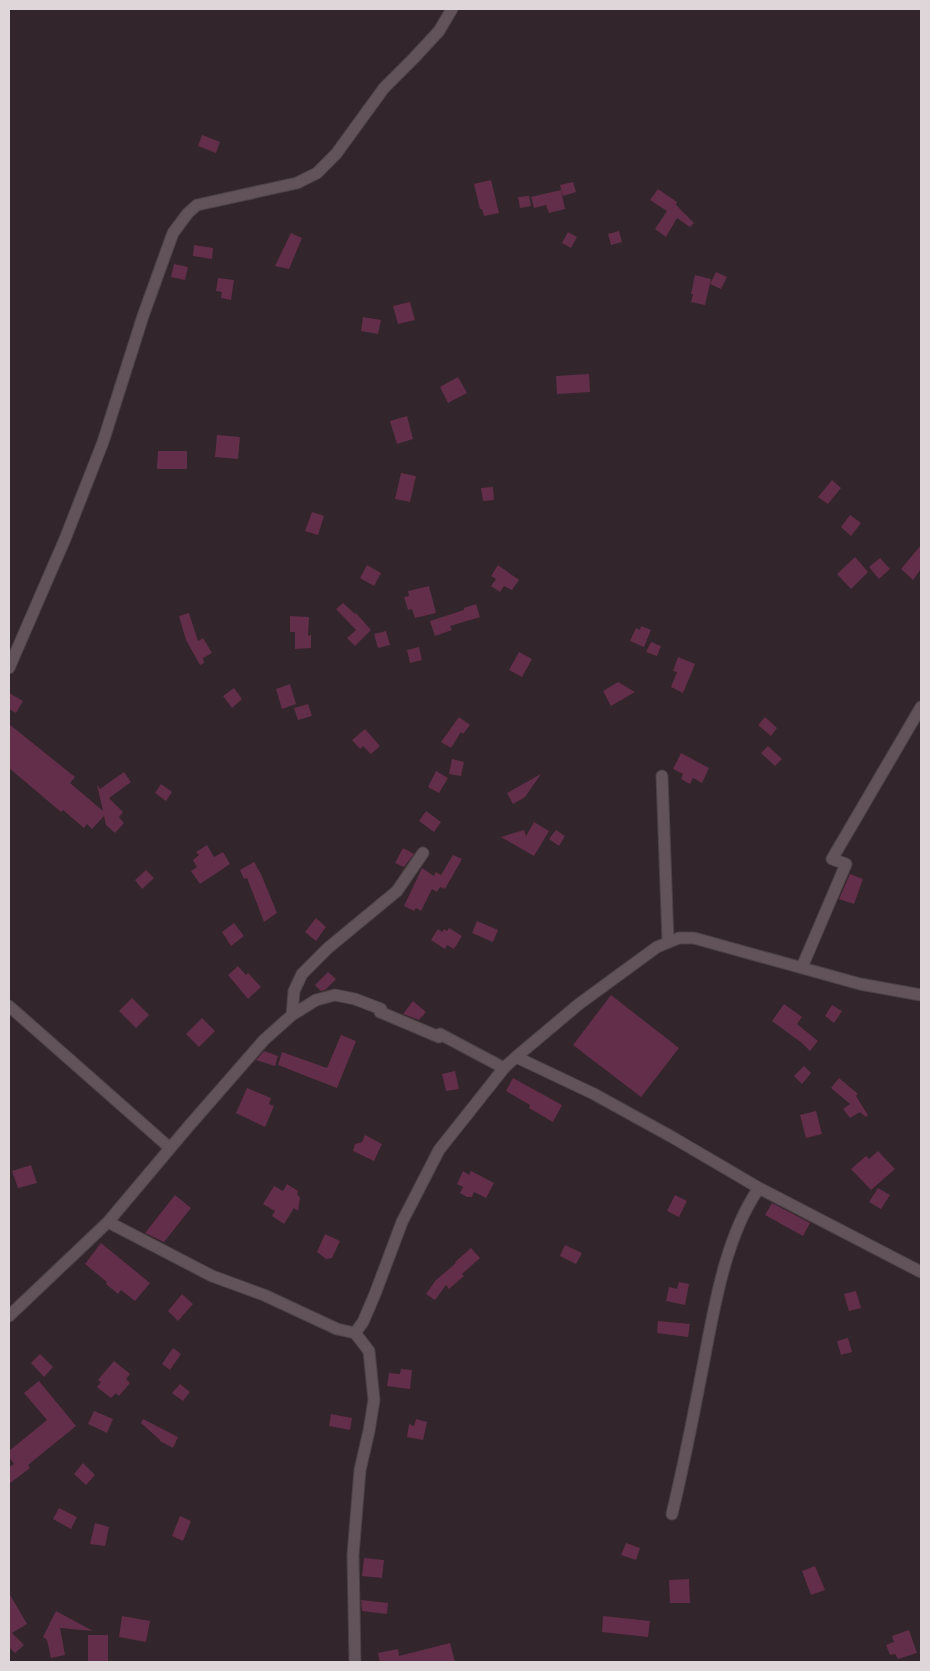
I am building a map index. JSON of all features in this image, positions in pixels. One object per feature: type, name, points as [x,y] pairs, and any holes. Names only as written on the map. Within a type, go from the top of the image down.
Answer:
[{"type":"street","points":[[9,668],[65,538],[103,442],[143,316],[173,233],[188,212],[198,205],[297,183],[317,173],[336,154],[384,88],[439,31],[452,9]]},
{"type":"street","points":[[802,967],[846,864],[832,859],[921,707]]},
{"type":"street","points":[[662,776],[668,941]]},
{"type":"street","points":[[292,1015],[294,991],[302,974],[328,948],[397,891],[423,853]]},
{"type":"street","points":[[355,1333],[363,1322],[372,1301],[402,1222],[439,1150],[504,1068],[597,990],[656,947],[678,938],[694,938],[860,984],[921,995]]},
{"type":"street","points":[[9,1316],[108,1222],[264,1040],[292,1015],[316,1000],[330,996],[343,996],[382,1009],[380,1012],[439,1037],[440,1034],[504,1068]]},
{"type":"street","points":[[9,1006],[170,1148]]},
{"type":"street","points":[[516,1057],[594,1094],[759,1188],[921,1272]]},
{"type":"street","points":[[672,1514],[688,1445],[715,1303],[730,1249],[750,1200],[759,1188]]},
{"type":"street","points":[[108,1222],[212,1276],[264,1295],[337,1329],[355,1333],[369,1351],[374,1400],[360,1470],[353,1555],[355,1662]]},
{"type":"building","points":[[202,135],[220,142],[216,153],[198,146]]},
{"type":"building","points":[[491,180],[499,213],[484,216],[482,209],[480,209],[474,184]]},
{"type":"building","points":[[573,182],[576,192],[563,196],[560,185]]},
{"type":"building","points":[[658,189],[677,202],[676,205],[694,223],[690,227],[677,218],[666,237],[655,229],[667,211],[650,200]]},
{"type":"building","points":[[561,190],[565,209],[549,213],[546,205],[534,208],[531,197]]},
{"type":"building","points":[[529,196],[531,206],[520,208],[518,197]]},
{"type":"building","points":[[619,231],[622,242],[611,245],[608,234]]},
{"type":"building","points":[[568,232],[577,237],[571,248],[562,243]]},
{"type":"building","points":[[291,233],[302,238],[289,269],[275,266]]},
{"type":"building","points":[[194,245],[213,248],[212,259],[193,256]]},
{"type":"building","points":[[174,264],[188,267],[185,280],[171,277]]},
{"type":"building","points":[[716,272],[727,277],[721,289],[710,284]]},
{"type":"building","points":[[695,275],[711,279],[705,305],[691,302]]},
{"type":"building","points":[[218,278],[234,280],[231,300],[221,298],[222,292],[216,291]]},
{"type":"building","points":[[410,302],[415,320],[398,324],[393,306]]},
{"type":"building","points":[[363,317],[381,320],[378,334],[361,331]]},
{"type":"building","points":[[589,374],[590,392],[557,394],[556,376]]},
{"type":"building","points":[[458,377],[467,393],[448,403],[440,387]]},
{"type":"building","points":[[407,416],[413,439],[397,444],[390,421]]},
{"type":"building","points":[[217,435],[240,437],[238,459],[215,457]]},
{"type":"building","points":[[158,451],[187,451],[187,469],[157,469]]},
{"type":"building","points":[[401,473],[416,476],[410,502],[395,499]]},
{"type":"building","points":[[832,480],[841,488],[828,504],[818,497]]},
{"type":"building","points":[[493,487],[494,500],[483,501],[481,488]]},
{"type":"building","points":[[312,512],[324,516],[318,535],[305,531]]},
{"type":"building","points":[[850,515],[861,523],[851,536],[841,527]]},
{"type":"building","points":[[921,545],[921,569],[913,580],[901,569]]},
{"type":"building","points":[[855,557],[868,572],[851,589],[837,574]]},
{"type":"building","points":[[880,558],[890,569],[879,579],[869,567]]},
{"type":"building","points":[[367,565],[381,573],[374,586],[360,578]]},
{"type":"building","points":[[498,565],[519,580],[512,590],[504,586],[500,592],[491,586],[496,579],[491,576]]},
{"type":"building","points":[[429,586],[436,613],[415,618],[412,609],[408,610],[404,597],[409,596],[408,591]]},
{"type":"building","points":[[343,603],[356,613],[371,630],[355,646],[347,638],[356,630],[336,609]]},
{"type":"building","points":[[476,604],[480,617],[450,626],[452,630],[435,636],[430,621]]},
{"type":"building","points":[[189,613],[198,641],[203,638],[212,653],[203,658],[204,663],[200,665],[186,640],[179,616]]},
{"type":"building","points":[[290,616],[309,617],[308,636],[311,635],[311,648],[295,649],[295,632],[290,632]]},
{"type":"building","points":[[641,626],[651,630],[644,647],[630,641],[636,628],[640,630]]},
{"type":"building","points":[[386,631],[390,645],[378,648],[374,634]]},
{"type":"building","points":[[651,642],[661,646],[657,656],[646,652]]},
{"type":"building","points":[[419,647],[422,660],[410,663],[407,650]]},
{"type":"building","points":[[519,652],[532,659],[522,677],[509,670]]},
{"type":"building","points":[[678,657],[695,664],[683,693],[671,687],[677,672],[673,671]]},
{"type":"building","points":[[618,682],[635,692],[611,706],[603,691]]},
{"type":"building","points":[[290,684],[296,704],[282,709],[276,689]]},
{"type":"building","points":[[234,688],[242,699],[232,708],[223,696]]},
{"type":"building","points":[[9,693],[23,701],[16,713],[9,709]]},
{"type":"building","points":[[308,704],[312,716],[298,720],[294,708]]},
{"type":"building","points":[[459,717],[470,725],[463,734],[461,732],[451,748],[441,742]]},
{"type":"building","points":[[765,717],[777,728],[771,736],[758,725]]},
{"type":"building","points":[[9,724],[75,777],[70,783],[103,811],[97,785],[100,789],[124,772],[131,782],[109,798],[123,812],[119,817],[124,823],[115,833],[106,825],[104,816],[92,829],[87,824],[84,828],[63,810],[61,812],[9,768]]},
{"type":"building","points":[[365,729],[380,746],[371,754],[363,746],[360,749],[352,740]]},
{"type":"building","points":[[768,746],[782,759],[775,766],[761,753]]},
{"type":"building","points":[[681,753],[709,768],[702,783],[693,778],[690,784],[681,779],[683,774],[673,769]]},
{"type":"building","points":[[452,759],[464,762],[461,776],[449,774]]},
{"type":"building","points":[[436,771],[448,778],[439,793],[428,787]]},
{"type":"building","points":[[541,774],[525,797],[513,804],[507,793]]},
{"type":"building","points":[[161,784],[172,792],[166,801],[155,793]]},
{"type":"building","points":[[426,811],[441,822],[434,832],[419,821]]},
{"type":"building","points":[[534,822],[549,831],[534,856],[501,837],[524,830],[526,836]]},
{"type":"building","points":[[556,830],[565,836],[559,846],[549,839]]},
{"type":"building","points":[[207,845],[214,857],[223,852],[230,864],[200,884],[191,871],[197,867],[193,860],[199,855],[196,852]]},
{"type":"building","points":[[403,848],[414,854],[404,867],[395,863]]},
{"type":"building","points":[[453,855],[462,859],[445,889],[440,887],[437,892],[432,889],[421,911],[416,908],[414,911],[404,906],[422,868],[434,876],[436,872],[441,875]]},
{"type":"building","points":[[254,862],[277,913],[264,922],[247,878],[244,879],[240,870]]},
{"type":"building","points":[[146,870],[154,878],[142,889],[135,880]]},
{"type":"building","points":[[850,874],[863,879],[854,904],[839,899]]},
{"type":"building","points":[[316,918],[326,927],[316,941],[305,932]]},
{"type":"building","points":[[477,921],[498,930],[493,942],[472,933]]},
{"type":"building","points":[[234,923],[244,936],[231,946],[222,932]]},
{"type":"building","points":[[449,928],[462,936],[454,949],[447,945],[445,949],[431,940],[438,929],[442,932],[444,929],[447,931]]},
{"type":"building","points":[[238,966],[246,975],[248,973],[261,987],[248,999],[228,975]]},
{"type":"building","points":[[328,972],[336,979],[325,990],[321,991],[315,985]]},
{"type":"building","points":[[611,995],[679,1048],[641,1097],[573,1045]]},
{"type":"building","points":[[132,998],[149,1015],[136,1028],[119,1011]]},
{"type":"building","points":[[413,1001],[426,1012],[419,1020],[403,1014]]},
{"type":"building","points":[[784,1004],[802,1017],[797,1024],[818,1041],[810,1051],[772,1021]]},
{"type":"building","points":[[832,1005],[842,1011],[834,1023],[825,1016]]},
{"type":"building","points":[[202,1018],[215,1031],[199,1047],[186,1034]]},
{"type":"building","points":[[341,1035],[356,1041],[337,1088],[278,1065],[282,1052],[327,1068]]},
{"type":"building","points":[[264,1051],[278,1056],[275,1066],[256,1060]]},
{"type":"building","points":[[804,1066],[811,1073],[802,1084],[794,1076]]},
{"type":"building","points":[[455,1071],[459,1089],[446,1091],[442,1074]]},
{"type":"building","points":[[513,1078],[562,1105],[553,1122],[529,1108],[530,1105],[506,1091]]},
{"type":"building","points":[[839,1078],[858,1094],[856,1096],[868,1115],[866,1117],[860,1112],[850,1118],[843,1109],[850,1104],[831,1088]]},
{"type":"building","points":[[247,1088],[271,1098],[269,1104],[274,1106],[265,1127],[236,1113]]},
{"type":"building","points":[[816,1111],[822,1134],[806,1138],[800,1115]]},
{"type":"building","points":[[365,1135],[382,1144],[374,1161],[353,1151],[355,1144],[362,1142]]},
{"type":"building","points":[[878,1151],[895,1169],[871,1190],[851,1169],[866,1156],[869,1159]]},
{"type":"building","points":[[31,1165],[37,1183],[18,1188],[12,1171]]},
{"type":"building","points":[[463,1171],[469,1175],[471,1171],[494,1183],[486,1198],[474,1192],[472,1197],[467,1197],[460,1193],[463,1187],[457,1184]]},
{"type":"building","points":[[287,1184],[298,1191],[297,1194],[300,1198],[298,1211],[294,1208],[284,1224],[272,1216],[275,1211],[263,1204],[274,1186],[283,1191]]},
{"type":"building","points":[[878,1188],[890,1195],[881,1209],[869,1202]]},
{"type":"building","points":[[175,1195],[191,1208],[164,1242],[145,1233]]},
{"type":"building","points":[[675,1195],[687,1201],[679,1217],[667,1211]]},
{"type":"building","points":[[772,1203],[810,1223],[803,1236],[765,1215]]},
{"type":"building","points":[[325,1234],[340,1241],[332,1258],[326,1259],[317,1252]]},
{"type":"building","points":[[101,1243],[150,1283],[135,1301],[121,1290],[118,1294],[85,1264]]},
{"type":"building","points":[[565,1245],[582,1253],[576,1264],[560,1256]]},
{"type":"building","points":[[471,1248],[480,1258],[462,1274],[464,1276],[449,1289],[446,1285],[435,1300],[426,1294],[436,1280]]},
{"type":"building","points":[[679,1282],[689,1284],[685,1305],[666,1301],[669,1287],[677,1289]]},
{"type":"building","points":[[856,1291],[861,1308],[849,1311],[844,1294]]},
{"type":"building","points":[[182,1294],[193,1304],[178,1321],[168,1311]]},
{"type":"building","points":[[658,1321],[690,1324],[688,1337],[657,1333]]},
{"type":"building","points":[[848,1338],[852,1352],[841,1355],[837,1341]]},
{"type":"building","points":[[173,1348],[181,1354],[170,1370],[162,1364]]},
{"type":"building","points":[[40,1354],[53,1367],[44,1377],[31,1363]]},
{"type":"building","points":[[114,1361],[130,1374],[126,1379],[130,1383],[119,1396],[116,1393],[111,1398],[97,1387],[101,1382],[98,1380]]},
{"type":"building","points":[[401,1369],[412,1370],[410,1389],[387,1386],[389,1373],[400,1374]]},
{"type":"building","points":[[39,1381],[76,1426],[28,1465],[30,1468],[9,1484],[9,1467],[14,1464],[9,1457],[9,1451],[47,1420],[24,1393]]},
{"type":"building","points":[[180,1384],[190,1392],[183,1401],[172,1393]]},
{"type":"building","points":[[94,1411],[113,1419],[107,1433],[88,1424]]},
{"type":"building","points":[[331,1414],[352,1418],[350,1430],[329,1426]]},
{"type":"building","points":[[143,1419],[178,1437],[173,1448],[160,1441],[141,1423]]},
{"type":"building","points":[[416,1419],[427,1422],[423,1440],[407,1437],[409,1424],[414,1426]]},
{"type":"building","points":[[83,1463],[95,1475],[86,1485],[74,1474]]},
{"type":"building","points":[[59,1508],[77,1517],[71,1529],[53,1519]]},
{"type":"building","points":[[180,1516],[191,1521],[183,1541],[172,1536]]},
{"type":"building","points":[[95,1523],[109,1527],[105,1546],[90,1544]]},
{"type":"building","points":[[626,1543],[640,1548],[636,1560],[621,1555]]},
{"type":"building","points":[[364,1558],[384,1560],[382,1578],[362,1576]]},
{"type":"building","points":[[815,1566],[825,1590],[811,1595],[802,1571]]},
{"type":"building","points":[[689,1579],[690,1603],[670,1603],[669,1580]]},
{"type":"building","points":[[9,1593],[27,1624],[12,1633],[24,1645],[15,1653],[9,1647]]},
{"type":"building","points":[[361,1600],[388,1603],[387,1614],[362,1611]]},
{"type":"building","points":[[56,1611],[93,1631],[60,1628],[65,1655],[51,1658],[47,1640],[43,1637]]},
{"type":"building","points":[[122,1616],[150,1621],[146,1642],[119,1637]]},
{"type":"building","points":[[603,1616],[650,1621],[648,1637],[602,1632]]},
{"type":"building","points":[[909,1630],[917,1653],[898,1659],[895,1654],[890,1655],[886,1645],[894,1642],[892,1636]]},
{"type":"building","points":[[88,1635],[108,1635],[108,1662],[88,1662]]},
{"type":"building","points":[[450,1643],[455,1662],[380,1662],[378,1653],[398,1649],[399,1656]]}]
